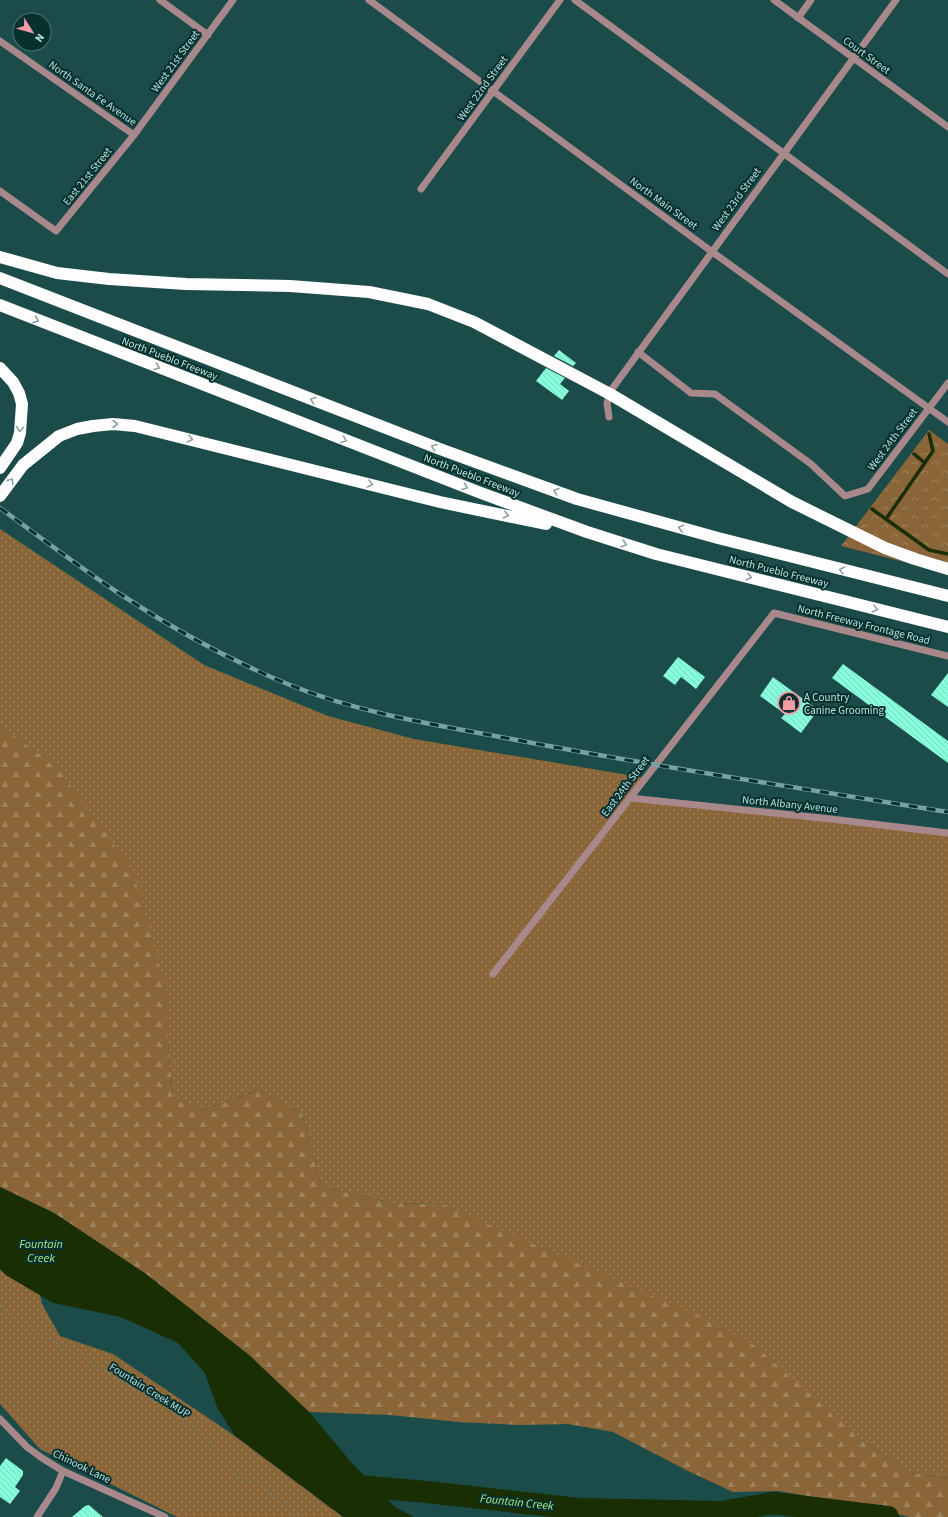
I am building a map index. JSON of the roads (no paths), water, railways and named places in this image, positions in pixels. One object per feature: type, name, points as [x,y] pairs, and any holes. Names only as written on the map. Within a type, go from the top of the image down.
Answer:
[{"type":"highway","points":[[0,257],[57,273],[102,278],[186,284],[290,286],[370,292],[428,304],[474,322],[610,394],[792,502],[885,548],[914,559],[948,569]]},
{"type":"highway","name":"North Pueblo Freeway","points":[[0,278],[440,449],[577,499],[711,536],[948,596]]},
{"type":"highway","name":"North Pueblo Freeway","points":[[0,305],[481,493],[587,532],[656,554],[948,627]]},
{"type":"highway","points":[[0,368],[13,382],[19,393],[22,404],[20,433],[17,442],[12,452],[0,468]]},
{"type":"highway","points":[[0,496],[23,465],[59,436],[77,429],[113,424],[135,426],[440,502],[587,532]]},
{"type":"street","points":[[160,0],[208,35]]},
{"type":"street","name":"West 21st Street","points":[[134,135],[233,0]]},
{"type":"street","name":"North Main Street","points":[[370,0],[711,251],[948,422]]},
{"type":"street","name":"West 22nd Street","points":[[421,189],[560,0]]},
{"type":"street","points":[[575,0],[784,152],[948,274]]},
{"type":"street","name":"Court Street","points":[[774,0],[948,127]]},
{"type":"street","points":[[798,18],[811,0]]},
{"type":"street","name":"West 23rd Street","points":[[609,417],[607,403],[612,389],[711,251],[896,0]]},
{"type":"street","name":"North Santa Fe Avenue","points":[[0,41],[134,135]]},
{"type":"street","name":"East 21st Street","points":[[0,191],[56,231],[134,135]]},
{"type":"street","name":"West 24th Street","points":[[638,352],[690,393],[715,394],[811,464],[845,496],[868,490],[948,383]]},
{"type":"street","name":"North Freeway Frontage Road","points":[[774,613],[948,656]]},
{"type":"street","name":"East 24th Street","points":[[493,974],[774,613]]},
{"type":"street","name":"North Albany Avenue","points":[[630,798],[948,833]]},
{"type":"street","name":"Chinook Lane","points":[[0,1419],[27,1447],[63,1471],[165,1517]]},
{"type":"street","points":[[37,1517],[56,1488],[63,1471]]},
{"type":"water","name":"Fountain Creek","points":[[0,1187],[54,1213],[146,1274],[249,1355],[309,1412],[350,1461],[395,1507],[414,1517],[343,1517],[235,1436],[218,1409],[205,1373],[178,1343],[121,1317],[53,1303],[6,1275],[0,1269]]},
{"type":"waterway","points":[[886,519],[933,451],[929,434]]},
{"type":"waterway","points":[[914,454],[925,463]]},
{"type":"waterway","points":[[872,509],[929,550],[948,554]]},
{"type":"waterway","name":"Fountain Creek","points":[[346,1485],[427,1492],[579,1509],[721,1512],[773,1503],[888,1517]]},
{"type":"railway","points":[[0,508],[120,594],[203,644],[268,676],[346,704],[404,719],[575,751],[948,812]]},
{"type":"place","name":"A Country Canine Grooming","points":[[789,703]]}]
